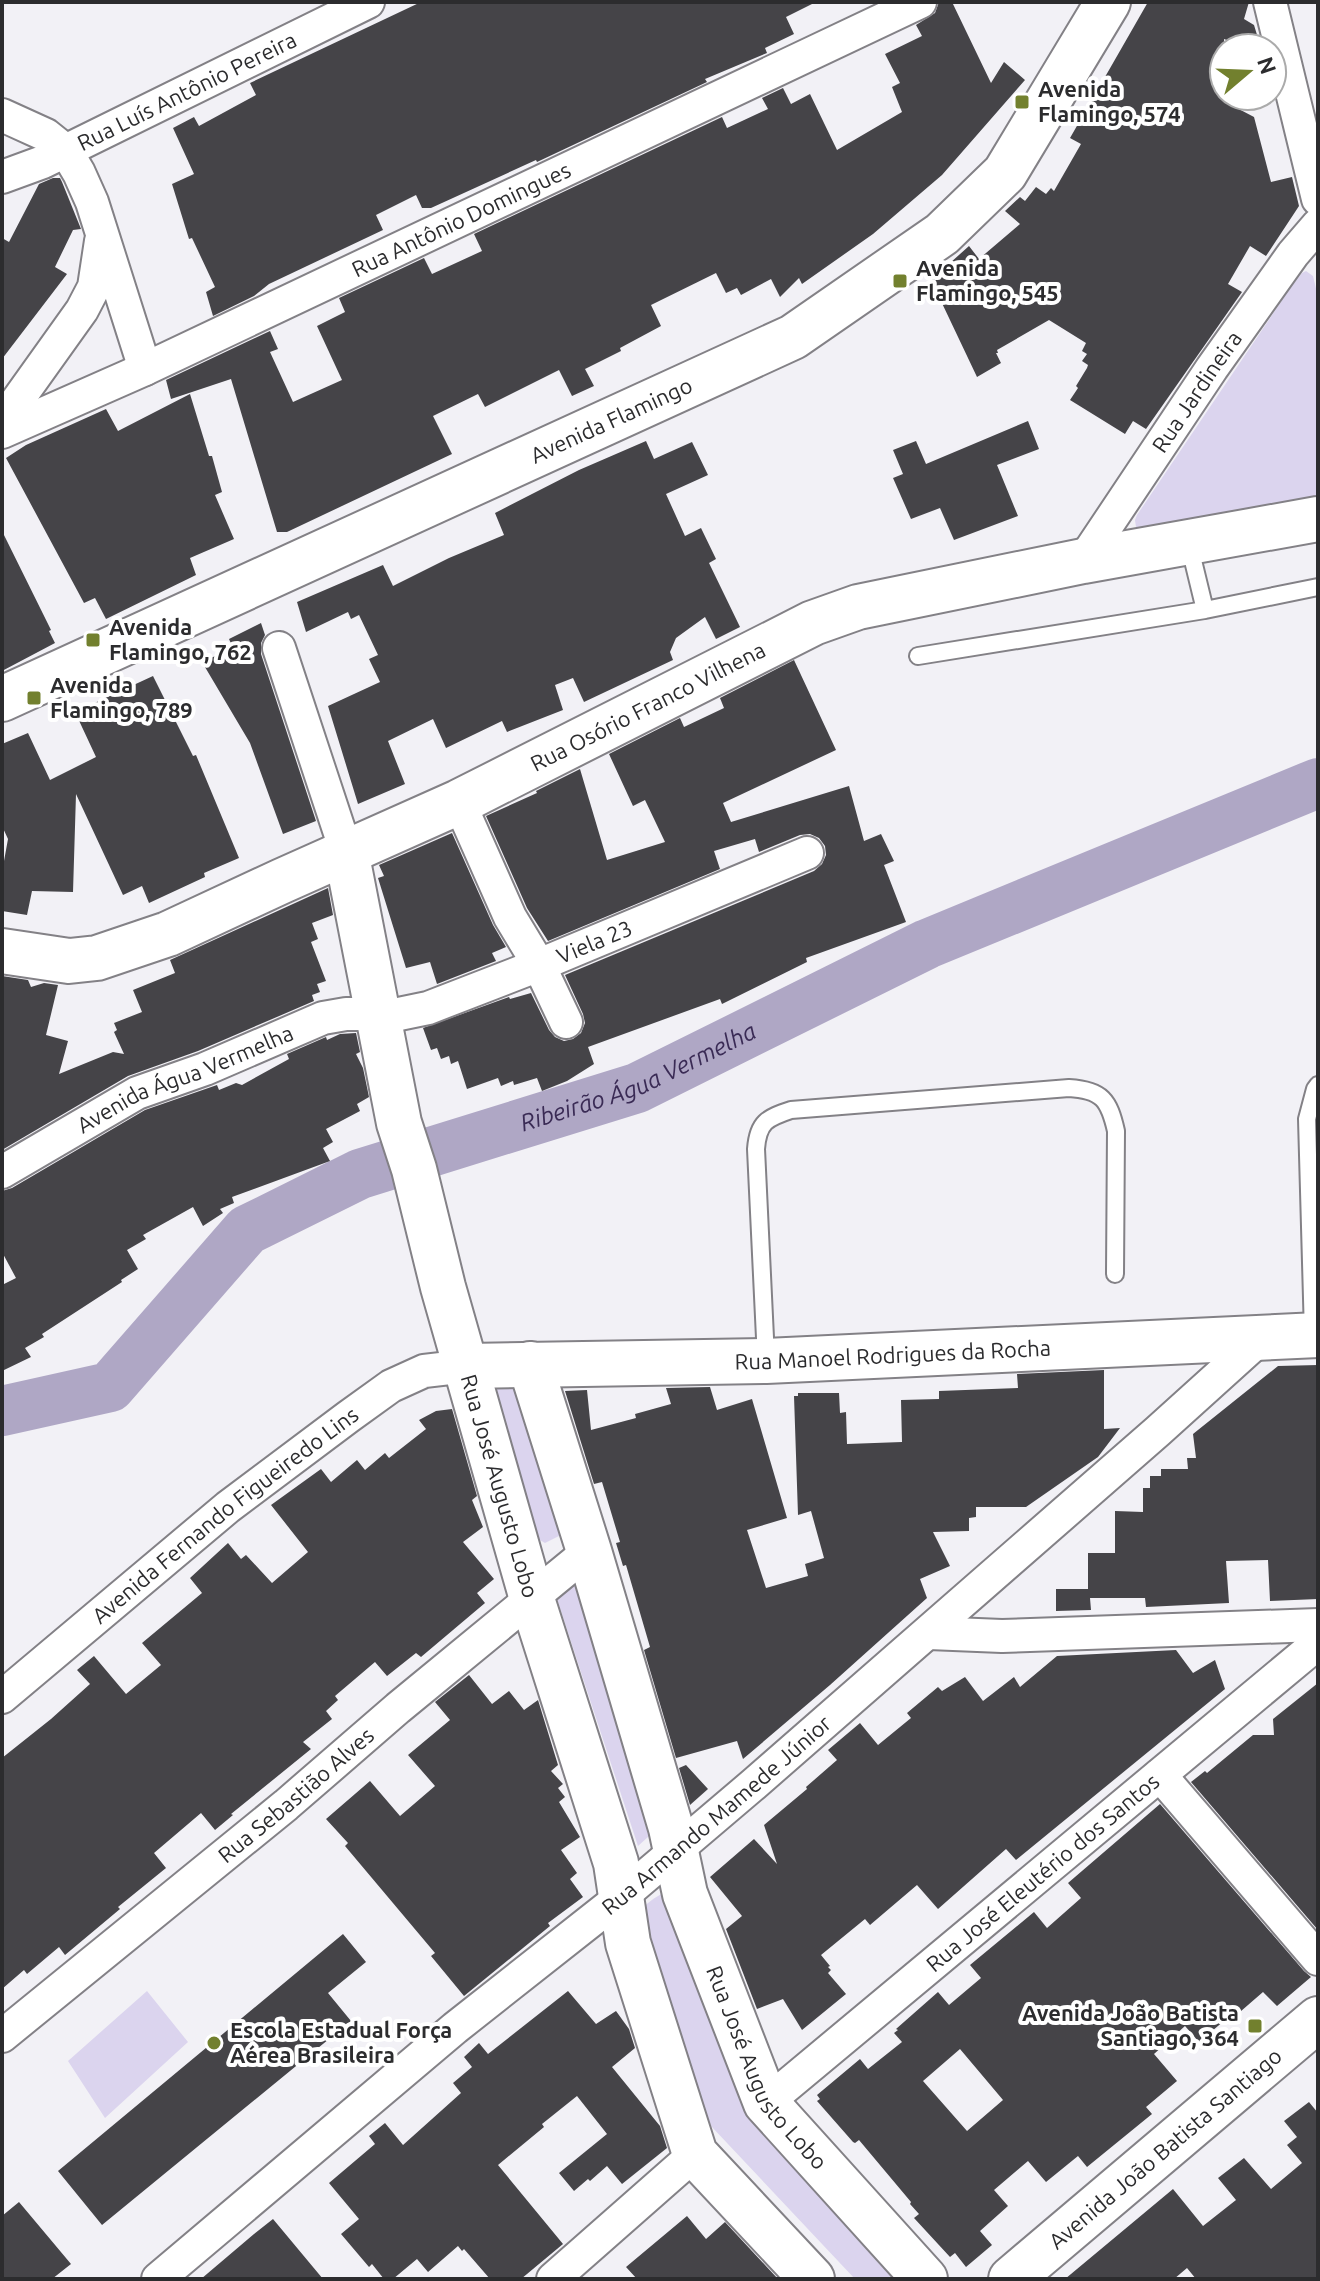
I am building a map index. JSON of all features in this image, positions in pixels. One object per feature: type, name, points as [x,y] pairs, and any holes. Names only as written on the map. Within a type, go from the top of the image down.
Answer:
[{"type":"street","name":"Rua Luís Antônio Pereira","points":[[2,177],[43,162],[368,2]]},
{"type":"street","name":"Rua Antônio Domingues","points":[[2,432],[145,369],[920,2]]},
{"type":"street","points":[[1270,2],[1307,96],[1318,199]]},
{"type":"street","name":"Avenida Flamingo","points":[[2,699],[793,337],[942,234],[1005,173],[1095,9]]},
{"type":"street","points":[[2,115],[46,135],[66,151],[79,173],[145,369]]},
{"type":"street","name":"Rua Jardineira","points":[[1083,561],[1212,368],[1293,254],[1318,225]]},
{"type":"street","points":[[2,422],[94,287],[102,234]]},
{"type":"street","name":"Rua Osório Franco Vilhena","points":[[2,951],[69,961],[97,958],[168,934],[459,802],[813,623],[858,607],[1083,561],[1318,519]]},
{"type":"street","name":"Rua José Augusto Lobo","points":[[279,648],[346,851],[399,1123],[414,1169],[443,1287],[532,1599],[616,1863],[628,1943],[695,2154],[812,2279]]},
{"type":"street","points":[[459,802],[510,917],[539,965],[566,1022]]},
{"type":"street","name":"Viela 23","points":[[378,1013],[399,1014],[428,1008],[807,853]]},
{"type":"street","name":"Avenida Água Vermelha","points":[[2,1172],[137,1093],[205,1069],[323,1018],[378,1013]]},
{"type":"street","name":"Rua Manoel Rodrigues da Rocha","points":[[467,1366],[766,1361],[1315,1335]]},
{"type":"street","name":"Rua Armando Mamede Júnior","points":[[158,2279],[455,2028],[621,1897],[929,1633],[1262,1337]]},
{"type":"street","name":"Rua José Augusto Lobo","points":[[530,1364],[667,1814],[685,1894],[766,2103],[925,2279]]},
{"type":"street","name":"Avenida Fernando Figueiredo Lins","points":[[2,1697],[228,1507],[391,1386],[424,1371],[467,1366]]},
{"type":"street","name":"Rua Sebastião Alves","points":[[2,2036],[286,1805],[589,1551]]},
{"type":"street","points":[[929,1633],[1002,1636],[1318,1625]]},
{"type":"street","name":"Rua José Eleutério dos Santos","points":[[766,2103],[1318,1643]]},
{"type":"street","points":[[1160,1775],[1318,1959]]},
{"type":"street","name":"Avenida João Batista Santiago","points":[[1011,2279],[1318,2019]]},
{"type":"street","points":[[553,2279],[695,2154]]},
{"type":"lane","points":[[1188,542],[1205,610]]},
{"type":"lane","points":[[918,656],[1205,610],[1318,587]]},
{"type":"lane","points":[[1315,1335],[1307,1119],[1318,1085]]},
{"type":"lane","points":[[766,1361],[757,1135],[764,1123],[775,1115],[791,1110],[1069,1088],[1097,1093],[1111,1109],[1116,1131],[1115,1274]]},
{"type":"shaded area","points":[[1306,271],[1313,276],[1318,297],[1318,498],[1141,529],[1136,527],[1137,515],[1291,287]]},
{"type":"shaded area","points":[[511,1384],[528,1395],[565,1524],[561,1535],[545,1543],[528,1533],[488,1388]]},
{"type":"shaded area","points":[[570,1574],[585,1581],[658,1828],[638,1846],[555,1593]]},
{"type":"shaded area","points":[[673,1888],[740,2102],[909,2279],[855,2279],[711,2126],[637,1918],[648,1904]]},
{"type":"shaded area","points":[[147,1991],[188,2042],[105,2118],[68,2061]]},
{"type":"building","points":[[421,2],[816,2],[786,17],[794,34],[765,48],[767,53],[705,79],[707,82],[537,162],[431,208],[422,208],[416,195],[376,215],[383,230],[269,284],[254,296],[213,316],[206,292],[215,287],[192,238],[189,239],[172,184],[194,174],[173,128],[194,117],[199,126],[256,95],[250,83]]},
{"type":"building","points":[[939,2],[952,2],[991,83],[1004,62],[1025,80],[942,175],[873,234],[802,284],[799,278],[780,297],[771,279],[741,295],[737,288],[726,293],[716,273],[651,305],[661,326],[585,369],[594,386],[572,396],[559,370],[485,407],[478,394],[433,416],[452,454],[287,532],[277,532],[231,379],[171,399],[166,380],[270,331],[278,349],[270,352],[293,402],[342,380],[317,326],[345,312],[339,298],[424,258],[432,274],[482,251],[474,234],[722,117],[727,128],[768,109],[762,98],[783,88],[791,104],[810,94],[837,150],[902,112],[892,87],[900,83],[885,54],[922,36],[916,25],[935,13]]},
{"type":"building","points":[[1148,2],[1249,2],[1244,19],[1254,25],[1256,32],[1208,32],[1208,112],[1244,112],[1254,117],[1271,182],[1292,177],[1299,206],[1266,256],[1250,246],[1228,284],[1242,292],[1146,429],[1133,421],[1125,434],[1070,400],[1088,365],[1082,361],[1087,354],[1082,351],[1086,343],[1049,320],[997,350],[1001,363],[977,377],[931,280],[969,246],[979,259],[1020,224],[1005,211],[1020,197],[1025,201],[1036,187],[1046,194],[1051,188],[1054,191],[1081,144],[1070,138]]},
{"type":"building","points":[[60,178],[81,229],[73,230],[55,267],[67,274],[2,359],[2,238],[9,242],[39,184]]},
{"type":"building","points":[[190,394],[222,492],[215,495],[234,539],[190,558],[196,575],[106,619],[95,598],[84,603],[6,458],[26,445],[106,409],[118,431]]},
{"type":"building","points":[[1028,421],[1039,449],[997,465],[1018,516],[954,540],[940,508],[911,519],[893,478],[903,474],[893,450],[916,441],[926,464]]},
{"type":"building","points":[[646,441],[654,459],[692,442],[708,475],[666,494],[685,536],[701,528],[716,559],[709,563],[740,627],[716,639],[705,617],[676,638],[670,652],[673,660],[584,702],[573,678],[555,685],[563,710],[507,732],[502,721],[446,748],[433,719],[388,741],[405,784],[358,804],[328,706],[380,682],[369,659],[378,655],[359,615],[351,619],[348,612],[306,632],[297,602],[383,565],[393,586],[504,535],[495,513],[579,470]]},
{"type":"building","points":[[2,531],[55,643],[2,671]]},
{"type":"building","points":[[261,623],[265,635],[261,654],[316,821],[283,834],[250,743],[202,662],[233,648],[229,639]]},
{"type":"building","points":[[794,660],[836,750],[723,803],[731,822],[849,786],[864,841],[881,834],[894,861],[884,865],[906,922],[806,958],[807,962],[722,1004],[720,999],[588,1047],[594,1064],[567,1081],[542,1091],[537,1078],[501,1086],[498,1078],[467,1089],[458,1061],[451,1064],[449,1056],[441,1059],[437,1048],[431,1050],[423,1028],[509,997],[531,993],[555,1037],[564,1041],[573,1039],[581,1033],[585,1023],[565,975],[814,871],[826,855],[825,846],[819,838],[810,834],[759,852],[755,839],[714,851],[720,869],[548,941],[527,908],[486,816],[580,769],[607,860],[665,842],[645,800],[633,806],[609,754],[680,718],[684,727],[724,708],[720,698]]},
{"type":"building","points":[[153,676],[193,756],[196,755],[239,858],[149,903],[142,886],[123,895],[76,794],[73,892],[32,891],[27,915],[2,911],[2,872],[8,839],[2,826],[2,744],[28,733],[50,780],[96,757],[75,712]]},
{"type":"building","points":[[452,833],[506,947],[492,953],[496,961],[437,984],[430,962],[406,968],[378,878],[384,876],[379,865]]},
{"type":"building","points":[[328,888],[333,915],[312,923],[318,939],[311,942],[326,981],[317,984],[320,992],[312,995],[314,1001],[198,1051],[128,1076],[2,1150],[2,976],[28,980],[31,987],[44,983],[58,985],[46,1035],[68,1041],[59,1074],[113,1052],[124,1054],[114,1032],[117,1030],[114,1023],[142,1012],[133,990],[175,973],[170,960]]},
{"type":"building","points":[[356,1033],[360,1052],[356,1054],[363,1068],[369,1097],[357,1104],[360,1111],[326,1129],[333,1142],[323,1148],[330,1161],[232,1197],[234,1203],[220,1209],[223,1213],[203,1226],[193,1207],[143,1235],[146,1239],[127,1250],[138,1269],[42,1334],[44,1337],[25,1348],[31,1357],[2,1371],[2,1285],[16,1278],[2,1252],[2,1191],[145,1110],[217,1085],[219,1090],[236,1083],[242,1085],[289,1059],[287,1054],[326,1037],[327,1040],[340,1034]]},
{"type":"building","points":[[1318,1365],[1318,1599],[1270,1601],[1268,1560],[1226,1561],[1229,1603],[1146,1607],[1145,1598],[1090,1598],[1091,1610],[1056,1611],[1056,1589],[1088,1589],[1088,1553],[1115,1553],[1115,1511],[1143,1512],[1143,1488],[1150,1488],[1150,1476],[1161,1476],[1161,1469],[1188,1469],[1187,1458],[1196,1458],[1193,1434],[1278,1366]]},
{"type":"building","points":[[1104,1370],[1104,1429],[1120,1428],[1098,1457],[1026,1507],[976,1507],[976,1517],[969,1518],[969,1531],[933,1532],[950,1566],[920,1579],[927,1598],[743,1759],[737,1741],[676,1758],[644,1650],[650,1647],[626,1565],[623,1566],[616,1543],[620,1542],[602,1482],[594,1484],[565,1391],[587,1390],[591,1430],[636,1418],[635,1414],[671,1404],[666,1388],[710,1387],[717,1410],[752,1399],[787,1518],[747,1530],[766,1588],[808,1576],[805,1564],[824,1558],[811,1511],[798,1515],[794,1396],[798,1393],[839,1393],[840,1413],[846,1412],[847,1444],[902,1442],[901,1400],[939,1399],[939,1391],[1018,1388],[1017,1374]]},
{"type":"building","points":[[452,1409],[477,1496],[472,1500],[483,1527],[463,1542],[494,1579],[477,1593],[485,1603],[421,1657],[416,1653],[387,1676],[375,1662],[335,1696],[338,1700],[326,1711],[332,1719],[303,1742],[311,1749],[215,1830],[201,1813],[154,1853],[166,1868],[118,1907],[120,1909],[65,1955],[59,1947],[27,1974],[24,1970],[2,1989],[2,1758],[90,1684],[77,1670],[94,1656],[126,1694],[161,1665],[142,1643],[202,1593],[190,1578],[228,1543],[241,1559],[246,1555],[272,1583],[308,1552],[271,1505],[321,1469],[331,1482],[357,1460],[365,1470],[385,1453],[389,1458],[426,1429],[419,1420],[436,1411]]},
{"type":"building","points":[[1176,1650],[1193,1673],[1215,1660],[1225,1689],[1016,1860],[1006,1849],[938,1909],[917,1885],[870,1925],[865,1919],[821,1955],[830,1966],[828,1973],[846,1994],[802,2030],[783,1999],[757,2009],[726,1929],[742,1916],[710,1877],[754,1839],[777,1864],[764,1825],[837,1760],[828,1750],[860,1723],[878,1745],[911,1718],[907,1713],[938,1687],[942,1691],[965,1677],[983,1701],[1014,1677],[1020,1687],[1057,1656]]},
{"type":"building","points":[[469,1675],[492,1704],[509,1691],[524,1710],[538,1700],[558,1765],[551,1771],[563,1784],[558,1788],[565,1797],[559,1802],[580,1837],[561,1850],[577,1873],[570,1879],[583,1897],[464,1996],[431,1956],[435,1953],[326,1819],[370,1781],[400,1816],[435,1786],[408,1755],[450,1720],[435,1702]]},
{"type":"building","points":[[1318,1683],[1318,1930],[1191,1782],[1205,1771],[1207,1773],[1253,1735],[1274,1735],[1273,1719]]},
{"type":"building","points":[[686,1765],[708,1789],[690,1805],[679,1768]]},
{"type":"building","points":[[1160,1804],[1311,1977],[1277,2006],[1263,1992],[1199,2042],[1185,2026],[1154,2054],[1177,2081],[1146,2107],[1152,2114],[1087,2167],[1078,2156],[1046,2182],[1028,2161],[994,2190],[1008,2206],[980,2231],[992,2245],[966,2267],[955,2253],[950,2257],[914,2218],[919,2214],[911,2202],[859,2140],[853,2142],[817,2101],[820,2099],[817,2095],[860,2059],[868,2069],[902,2042],[894,2033],[896,2029],[938,1992],[949,2005],[981,1978],[970,1965],[1034,1912],[1047,1928],[1081,1898],[1068,1883]],"holes":[[[960,2049],[1003,2100],[967,2131],[923,2081]]]},
{"type":"building","points":[[343,1934],[366,1962],[328,1993],[351,2021],[102,2225],[58,2171]]},
{"type":"building","points":[[568,1991],[596,2024],[616,2011],[629,2029],[635,2048],[612,2067],[660,2126],[667,2148],[622,2184],[607,2166],[574,2191],[559,2173],[607,2134],[577,2096],[498,2165],[563,2244],[521,2279],[490,2279],[458,2246],[428,2272],[417,2259],[393,2279],[384,2279],[372,2264],[369,2267],[341,2234],[359,2219],[329,2183],[375,2144],[369,2136],[385,2123],[403,2145],[461,2093],[453,2083],[472,2067],[464,2057],[479,2043],[488,2054]]},
{"type":"building","points":[[1309,2102],[1318,2113],[1318,2279],[1196,2279],[1187,2268],[1174,2279],[1065,2279],[1173,2189],[1203,2226],[1236,2200],[1218,2178],[1244,2158],[1271,2189],[1302,2163],[1287,2145],[1297,2137],[1284,2121]]},
{"type":"building","points":[[19,2202],[71,2264],[52,2279],[2,2279],[2,2216]]},
{"type":"building","points":[[687,2216],[706,2239],[725,2222],[778,2279],[637,2279],[626,2267]]},
{"type":"building","points":[[273,2219],[323,2279],[201,2279],[254,2234]]},
{"type":"waterway","name":"Ribeirão Água Vermelha","points":[[2,1411],[110,1387],[247,1230],[360,1174],[637,1088],[927,944],[1318,783]]},
{"type":"place","name":"Avenida Flamingo, 574","points":[[1022,102]]},
{"type":"place","name":"Avenida Flamingo, 545","points":[[900,281]]},
{"type":"place","name":"Avenida Flamingo, 762","points":[[93,640]]},
{"type":"place","name":"Avenida Flamingo, 789","points":[[34,698]]},
{"type":"place","name":"Avenida João Batista Santiago, 364","points":[[1255,2026]]},
{"type":"place","name":"Escola Estadual Força Aérea Brasileira","points":[[214,2043]]}]
